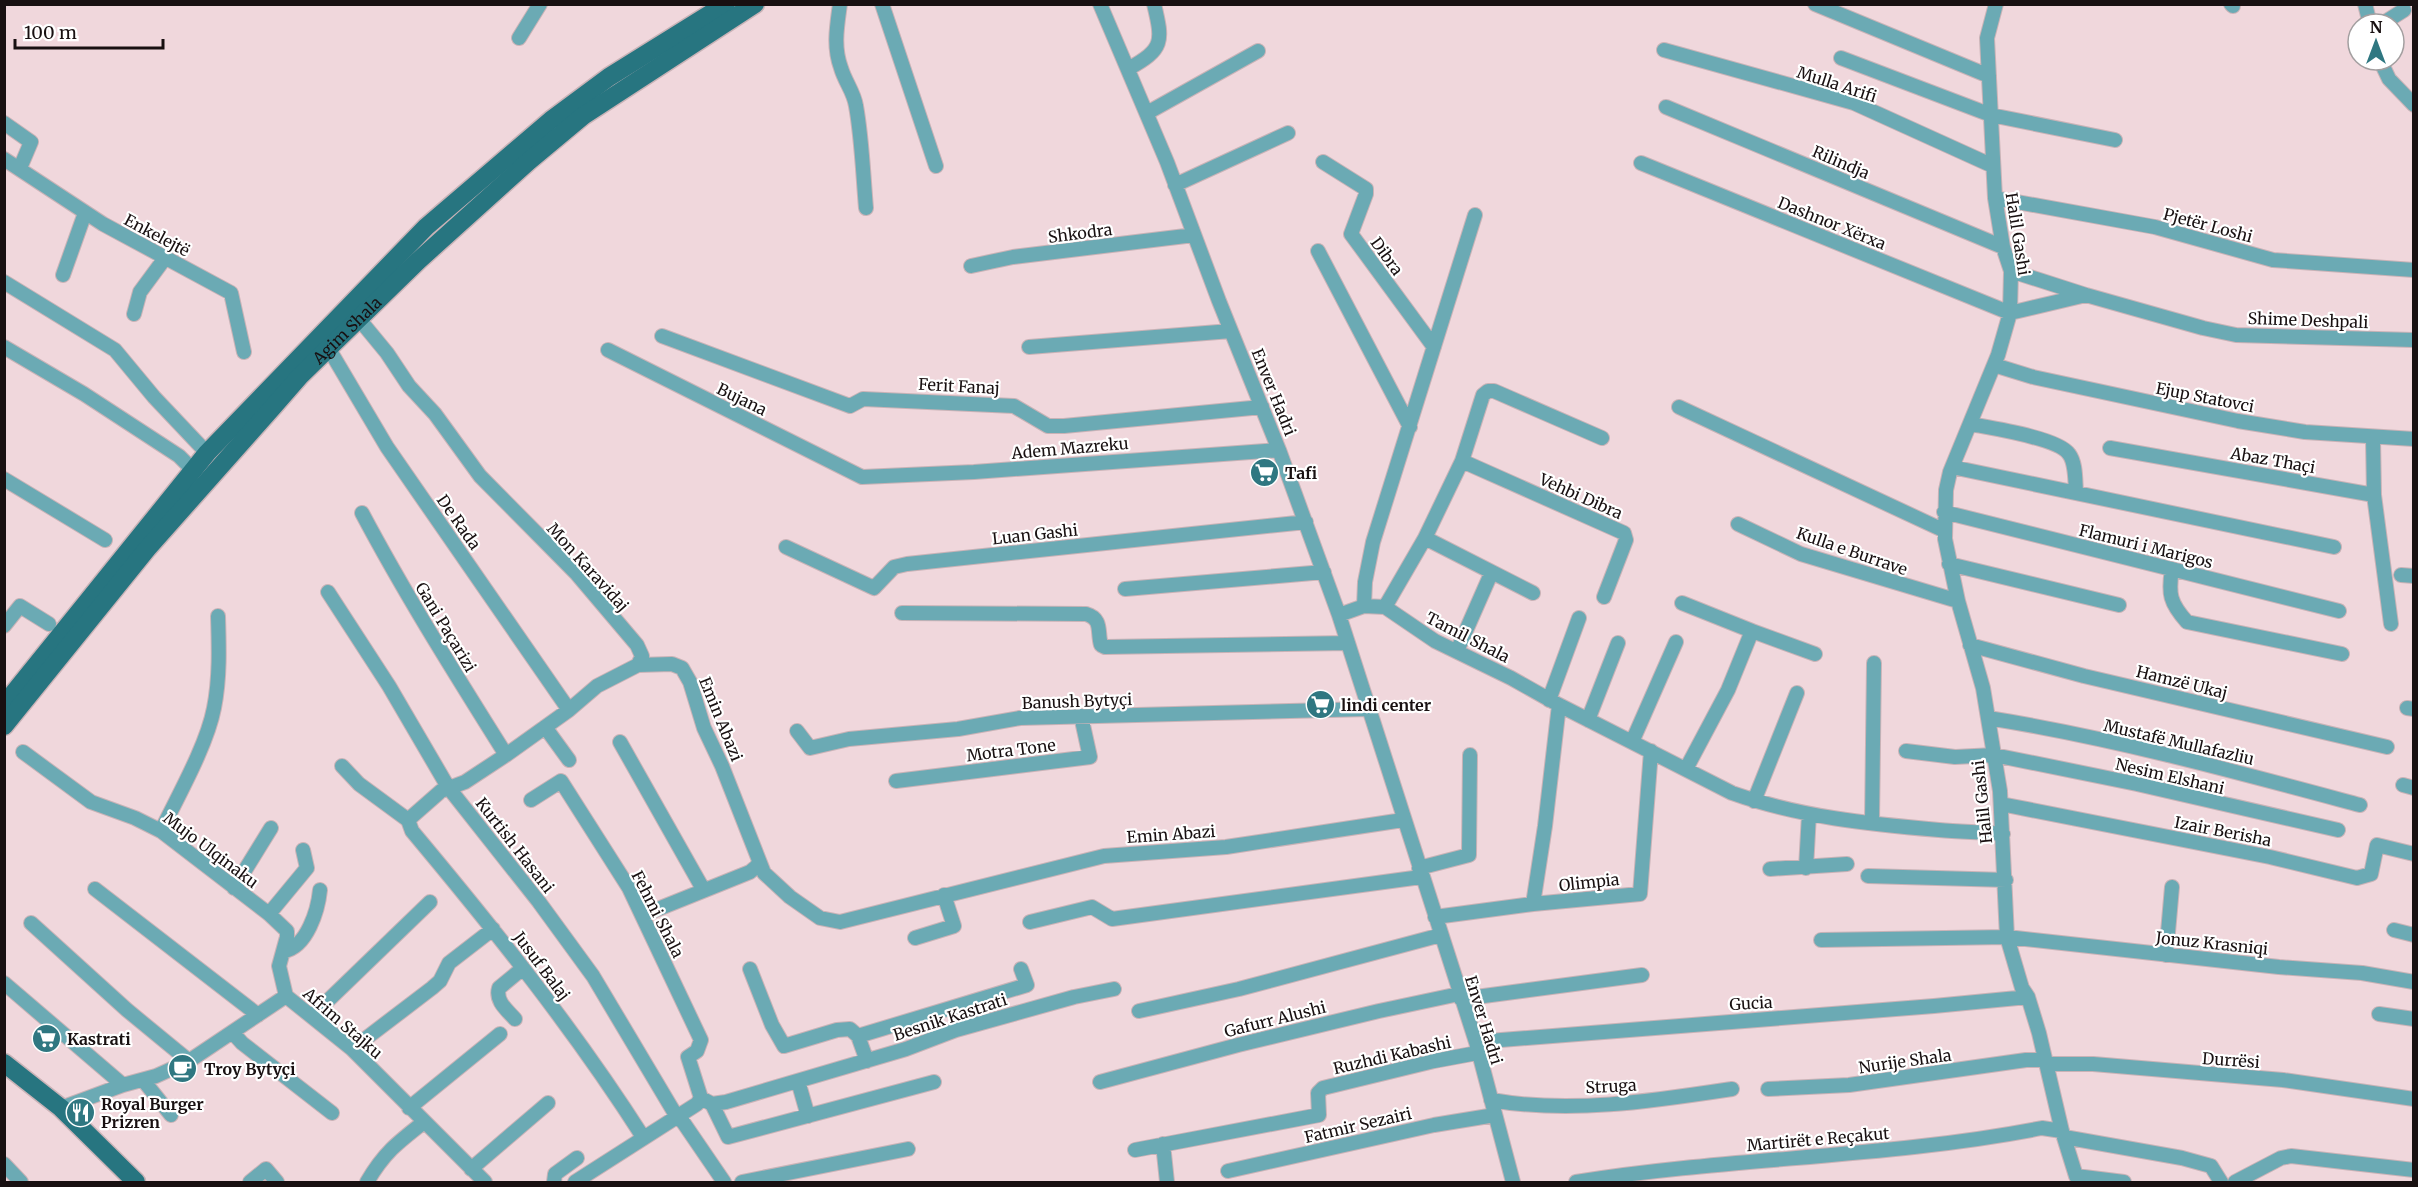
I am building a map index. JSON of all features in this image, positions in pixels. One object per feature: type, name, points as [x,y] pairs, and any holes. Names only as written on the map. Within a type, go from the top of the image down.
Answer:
[{"type":"main road","name":"Agim Shala","points":[[4,705],[207,453],[253,403],[435,219],[551,120],[609,78],[726,4]]},
{"type":"main road","name":"Agim Shala","points":[[4,726],[147,549],[293,384],[434,246],[529,160],[583,116],[754,4]]},
{"type":"main road","points":[[4,1063],[136,1182]]},
{"type":"main road","points":[[4,1077],[57,1112],[124,1182]]},
{"type":"street","points":[[519,38],[540,4]]},
{"type":"street","points":[[840,4],[836,30],[836,54],[851,87],[856,106],[866,208]]},
{"type":"street","points":[[882,4],[936,166]]},
{"type":"street","name":"Enver Hadri","points":[[1100,4],[1148,113],[1324,572],[1477,1048],[1513,1182]]},
{"type":"street","points":[[1128,69],[1157,48],[1161,40],[1154,4]]},
{"type":"street","points":[[1815,4],[1989,76]]},
{"type":"street","name":"Halil Gashi","points":[[1996,4],[1987,38],[1995,198],[2003,247],[2011,271],[2010,313],[1994,365],[1952,467],[1946,490],[1945,531],[1958,601],[1983,688],[1994,755],[2001,804],[2007,937],[2022,988],[2028,997],[2063,1134],[2078,1179]]},
{"type":"street","points":[[1148,113],[1258,51]]},
{"type":"street","name":"Mulla Arifi","points":[[1664,51],[1854,103],[1993,166]]},
{"type":"street","points":[[1841,58],[1991,115],[2115,140]]},
{"type":"street","points":[[2386,72],[2389,79],[2414,105]]},
{"type":"street","name":"Rilindja","points":[[1666,107],[2003,247]]},
{"type":"street","points":[[4,123],[31,142],[20,168]]},
{"type":"street","points":[[1175,185],[1288,133]]},
{"type":"street","name":"Enkelejtë","points":[[4,159],[85,213],[231,293],[244,352]]},
{"type":"street","name":"Dibra","points":[[1323,162],[1366,189],[1351,234],[1434,347]]},
{"type":"street","name":"Dashnor Xërxa","points":[[1641,163],[2010,313]]},
{"type":"street","name":"Pjetër Loshi","points":[[1995,198],[2156,227],[2273,260],[2414,270]]},
{"type":"street","points":[[63,275],[85,213]]},
{"type":"street","points":[[1364,606],[1365,582],[1373,542],[1475,215]]},
{"type":"street","name":"Shkodra","points":[[971,266],[1012,257],[1194,235]]},
{"type":"street","points":[[1318,251],[1410,427]]},
{"type":"street","points":[[134,314],[140,292],[165,258]]},
{"type":"street","name":"Shime Deshpali","points":[[2011,271],[2086,295],[2236,335],[2414,340]]},
{"type":"street","points":[[4,282],[115,350],[154,397],[207,453]]},
{"type":"street","points":[[2010,313],[2086,295]]},
{"type":"street","name":"Mon Karavidaj","points":[[359,319],[387,353],[409,387],[435,414],[480,476],[576,573],[637,645],[642,656],[638,665]]},
{"type":"street","points":[[1029,347],[1231,331]]},
{"type":"street","name":"Ferit Fanaj","points":[[662,336],[849,406],[863,399],[1014,406],[1048,426],[1262,407]]},
{"type":"street","points":[[4,347],[84,394],[179,456],[193,470]]},
{"type":"street","name":"De Rada","points":[[328,349],[387,447],[569,710]]},
{"type":"street","name":"Bujana","points":[[608,350],[862,477]]},
{"type":"street","name":"Ejup Statovci","points":[[1994,365],[2033,377],[2238,421],[2305,432],[2414,439]]},
{"type":"street","points":[[1339,615],[1364,606],[1385,607],[1425,537],[1462,461],[1483,395],[1488,391],[1494,391],[1602,438]]},
{"type":"street","points":[[1679,407],[1945,531]]},
{"type":"street","points":[[1970,424],[2054,442],[2070,454],[2075,472],[2076,491]]},
{"type":"street","points":[[2373,438],[2374,495],[2391,624]]},
{"type":"street","name":"Abaz Thaçi","points":[[2110,448],[2374,495]]},
{"type":"street","name":"Adem Mazreku","points":[[862,477],[975,472],[1279,450]]},
{"type":"street","name":"Vehbi Dibra","points":[[1462,461],[1624,533],[1626,540],[1604,597]]},
{"type":"street","points":[[1952,467],[2076,491],[2334,547]]},
{"type":"street","points":[[4,480],[105,540]]},
{"type":"street","name":"Flamuri i Marigos","points":[[1944,512],[2340,611]]},
{"type":"street","name":"Gani Paçarizi","points":[[362,513],[435,642],[506,755]]},
{"type":"street","name":"Luan Gashi","points":[[786,547],[874,588],[894,567],[907,564],[1306,522]]},
{"type":"street","name":"Kulla e Burrave","points":[[1738,524],[1801,554],[1958,601]]},
{"type":"street","points":[[1425,537],[1533,593]]},
{"type":"street","points":[[1950,564],[2119,605]]},
{"type":"street","points":[[2172,569],[2169,591],[2175,609],[2187,622],[2342,654]]},
{"type":"street","points":[[1125,589],[1324,572]]},
{"type":"street","points":[[1457,651],[1490,576]]},
{"type":"street","name":"Kurtish Hasani","points":[[328,592],[389,686],[448,787],[539,902],[593,976],[677,1117],[683,1122],[724,1182]]},
{"type":"street","points":[[1682,603],[1815,654]]},
{"type":"street","points":[[4,626],[20,606],[49,624]]},
{"type":"street","name":"Tamil Shala","points":[[1385,607],[1411,626],[1457,651],[1732,793],[1754,801],[1809,814],[1872,823],[2003,834]]},
{"type":"street","points":[[902,613],[1086,614],[1094,616],[1099,622],[1100,641],[1105,647],[1348,643]]},
{"type":"street","points":[[161,831],[195,760],[214,711],[219,675],[219,616]]},
{"type":"street","points":[[1533,904],[1545,826],[1554,702],[1579,618]]},
{"type":"street","points":[[1686,769],[1728,690],[1752,631]]},
{"type":"street","points":[[1632,742],[1676,642]]},
{"type":"street","points":[[1588,720],[1618,643]]},
{"type":"street","name":"Hamzë Ukaj","points":[[1970,645],[2084,676],[2387,747]]},
{"type":"street","points":[[1872,823],[1874,663]]},
{"type":"street","name":"Emin Abazi","points":[[638,665],[672,664],[682,668],[690,682],[704,728],[722,766],[759,861],[770,880],[820,918],[840,922],[1104,856],[1226,847],[1403,820]]},
{"type":"street","points":[[408,820],[448,787],[465,782],[506,755],[569,710],[597,686],[638,665]]},
{"type":"street","points":[[1754,801],[1797,693]]},
{"type":"street","name":"Banush Bytyçi","points":[[796,731],[810,748],[849,740],[958,729],[1020,718],[1369,709]]},
{"type":"street","name":"Motra Tone","points":[[896,781],[1090,757],[1082,716]]},
{"type":"street","name":"Mustafë Mullafazliu","points":[[1988,718],[2089,737],[2360,804]]},
{"type":"street","points":[[545,727],[569,760]]},
{"type":"street","points":[[620,742],[703,890]]},
{"type":"street","name":"Nesim Elshani","points":[[1906,751],[1955,757],[1994,755],[2137,784],[2337,830]]},
{"type":"street","name":"Mujo Ulqinaku","points":[[23,752],[91,802],[135,818],[161,831],[269,914],[286,931],[284,951],[279,966],[286,996]]},
{"type":"street","name":"Olimpia","points":[[1435,917],[1533,904],[1640,894],[1651,752]]},
{"type":"street","points":[[1030,922],[1092,907],[1112,919],[1420,873],[1469,855],[1470,755]]},
{"type":"street","name":"Jusuf Balaj","points":[[342,766],[364,788],[408,820],[412,831],[493,928],[523,968],[608,1083],[643,1137]]},
{"type":"street","name":"Fehmi Shala","points":[[531,800],[561,781],[628,888],[643,915],[700,1040],[697,1051],[688,1057],[706,1101]]},
{"type":"street","name":"Izair Berisha","points":[[2001,804],[2270,857],[2357,878],[2371,874],[2377,845],[2414,854]]},
{"type":"street","points":[[1806,868],[1809,814]]},
{"type":"street","points":[[234,888],[271,828]]},
{"type":"street","points":[[269,914],[307,868],[303,850]]},
{"type":"street","points":[[643,915],[750,872],[758,866],[759,861]]},
{"type":"street","points":[[1770,869],[1847,864]]},
{"type":"street","points":[[1868,876],[2006,880]]},
{"type":"street","points":[[2166,955],[2172,887]]},
{"type":"street","points":[[95,889],[258,1014]]},
{"type":"street","points":[[284,951],[291,950],[309,928],[319,908],[320,891]]},
{"type":"street","points":[[915,938],[954,926],[944,895]]},
{"type":"street","points":[[313,1016],[430,902]]},
{"type":"street","points":[[31,923],[127,1010],[189,1061]]},
{"type":"street","points":[[352,1049],[432,988],[440,981],[449,963],[493,928]]},
{"type":"street","points":[[2394,930],[2414,935]]},
{"type":"street","points":[[1139,1011],[1239,989],[1441,935]]},
{"type":"street","name":"Jonuz Krasniqi","points":[[1821,940],[2007,937],[2362,974],[2414,982]]},
{"type":"street","points":[[515,1019],[501,1003],[497,993],[499,988],[523,968]]},
{"type":"street","points":[[750,969],[772,1025],[784,1046],[846,1029],[858,1036],[867,1061]]},
{"type":"street","points":[[858,1036],[1027,985],[1021,969]]},
{"type":"street","name":"Gafurr Alushi","points":[[1100,1082],[1238,1045],[1379,1011],[1460,996],[1642,975]]},
{"type":"street","points":[[4,983],[123,1085]]},
{"type":"street","name":"Besnik Kastrati","points":[[706,1101],[798,1081],[906,1049],[956,1030],[1074,997],[1114,989]]},
{"type":"street","name":"Afrim Stajku","points":[[57,1112],[189,1061],[286,996],[352,1049],[485,1182]]},
{"type":"street","name":"Gucia","points":[[1477,1048],[2028,997]]},
{"type":"street","points":[[2379,1014],[2414,1019]]},
{"type":"street","points":[[233,1033],[242,1043],[332,1113]]},
{"type":"street","points":[[409,1108],[500,1034]]},
{"type":"street","name":"Ruzhdi Kabashi","points":[[1135,1150],[1319,1115],[1318,1093],[1323,1088],[1477,1048]]},
{"type":"street","name":"Nurije Shala","points":[[1768,1089],[1849,1086],[2026,1060],[2046,1062]]},
{"type":"street","name":"Durrësi","points":[[2046,1062],[2283,1080],[2414,1099]]},
{"type":"street","points":[[143,1080],[171,1115]]},
{"type":"street","points":[[798,1081],[808,1116]]},
{"type":"street","points":[[574,1182],[643,1137],[697,1104],[706,1101],[728,1137],[934,1082]]},
{"type":"street","name":"Struga","points":[[1491,1100],[1566,1105],[1627,1103],[1732,1089]]},
{"type":"street","points":[[471,1169],[548,1103]]},
{"type":"street","name":"Fatmir Sezairi","points":[[1228,1171],[1434,1125],[1496,1115]]},
{"type":"street","points":[[367,1182],[380,1159],[390,1148],[424,1122]]},
{"type":"street","name":"Martirët e Reçakut","points":[[1576,1182],[1679,1169],[1902,1148],[2042,1128],[2211,1166],[2221,1182]]},
{"type":"street","points":[[1163,1144],[1167,1182]]},
{"type":"street","points":[[742,1182],[908,1149]]},
{"type":"street","points":[[2235,1182],[2281,1158],[2291,1156],[2414,1170]]},
{"type":"street","points":[[554,1182],[555,1174],[577,1158]]},
{"type":"street","points":[[4,1164],[21,1182]]},
{"type":"street","points":[[249,1182],[266,1168],[277,1182]]},
{"type":"street","points":[[2078,1179],[2124,1182]]},
{"type":"place","name":"Tafi","points":[[1264,473]]},
{"type":"place","name":"lindi center","points":[[1320,705]]},
{"type":"place","name":"Kastrati","points":[[46,1039]]},
{"type":"place","name":"Troy Bytyçi","points":[[183,1069]]},
{"type":"place","name":"Royal Burger Prizren","points":[[80,1113]]}]
